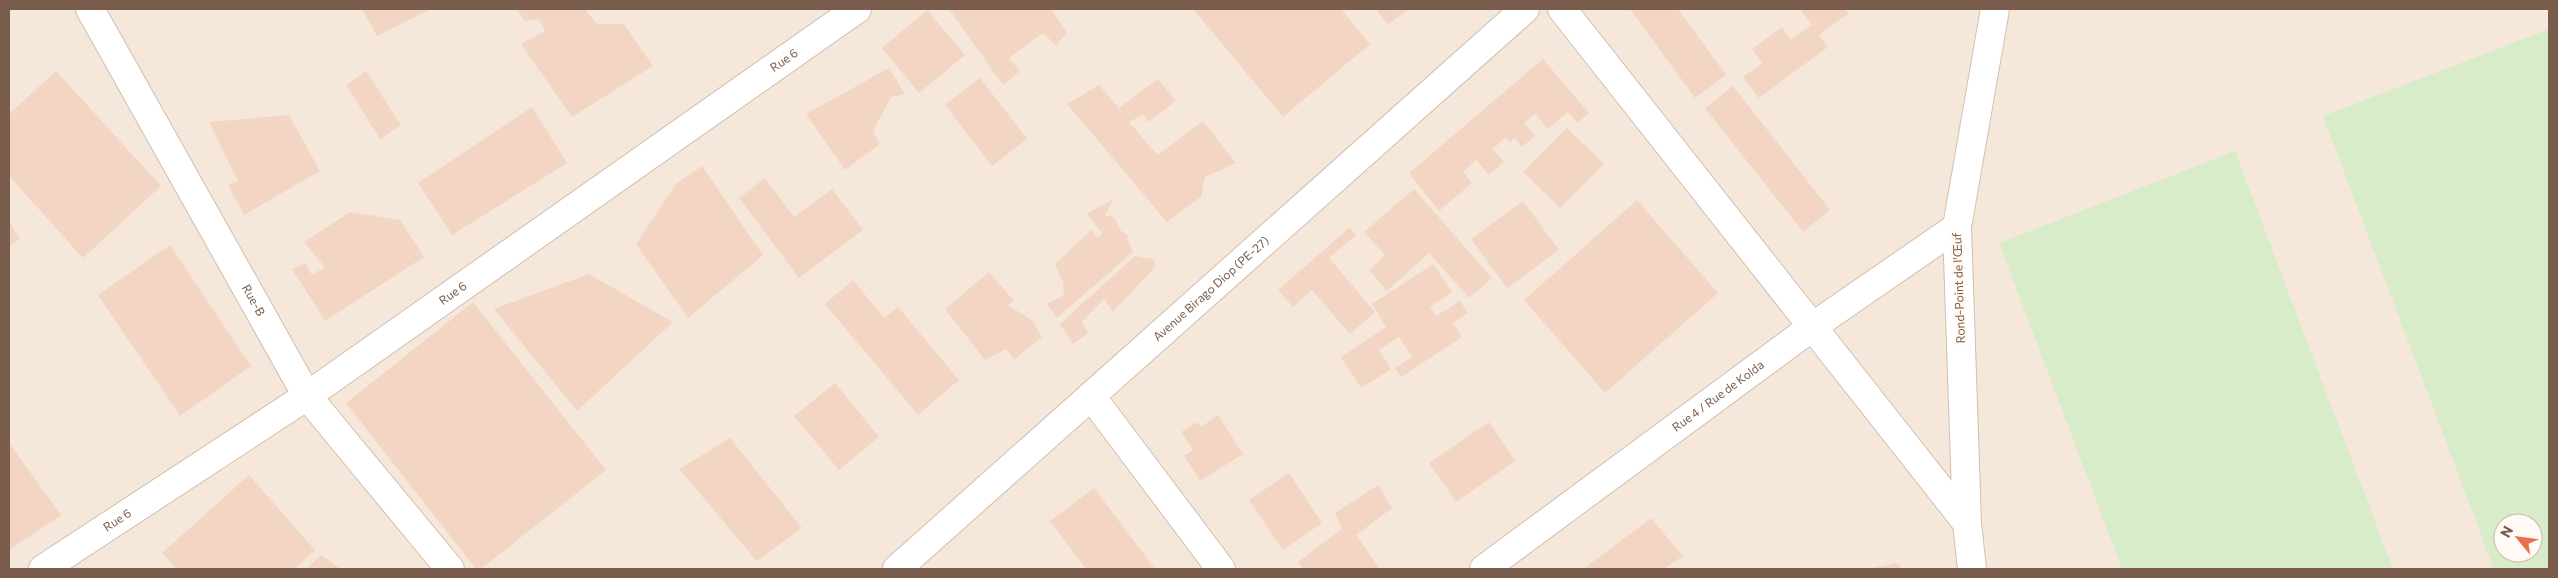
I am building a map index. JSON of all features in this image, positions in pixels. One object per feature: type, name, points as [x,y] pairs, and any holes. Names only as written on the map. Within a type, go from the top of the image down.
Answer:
[{"type":"street","name":"Rue-B","points":[[90,9],[307,396],[450,569]]},
{"type":"street","name":"Rue 6","points":[[43,569],[307,396],[857,9]]},
{"type":"street","name":"Avenue Birago Diop (PE-27)","points":[[897,569],[1526,9]]},
{"type":"street","points":[[1562,9],[1967,523]]},
{"type":"street","name":"Rond-Point de l'Œuf","points":[[1972,569],[1967,523],[1957,227],[1995,9]]},
{"type":"street","name":"Rue 4 / Rue de Kolda","points":[[1484,569],[1812,327],[1957,227]]},
{"type":"street","points":[[1091,396],[1221,569]]},
{"type":"shaded area","points":[[9,9],[2549,9],[2549,569],[9,569]]},
{"type":"green space","points":[[2549,29],[2549,568],[2494,569],[2323,116]]},
{"type":"green space","points":[[2235,151],[2393,569],[2122,569],[1999,243]]},
{"type":"building","points":[[362,9],[431,9],[377,36]]},
{"type":"building","points":[[517,9],[585,9],[597,24],[624,24],[653,66],[572,117],[521,44],[545,31],[539,19],[525,21]]},
{"type":"building","points":[[949,9],[1051,9],[1067,33],[1056,45],[1043,33],[1009,58],[1020,71],[1003,85]]},
{"type":"building","points":[[1193,9],[1341,9],[1370,44],[1283,117]]},
{"type":"building","points":[[1376,9],[1410,9],[1388,24]]},
{"type":"building","points":[[1630,9],[1678,9],[1726,75],[1695,98]]},
{"type":"building","points":[[1800,9],[1845,9],[1848,14],[1819,35],[1828,47],[1759,98],[1743,77],[1762,63],[1752,49],[1782,27],[1791,40],[1812,25]]},
{"type":"building","points":[[927,10],[965,55],[919,93],[882,48]]},
{"type":"building","points":[[1543,59],[1589,113],[1577,123],[1568,112],[1548,129],[1535,114],[1524,123],[1535,136],[1522,147],[1515,138],[1510,142],[1506,137],[1493,149],[1504,162],[1489,175],[1476,160],[1463,172],[1472,183],[1439,211],[1409,173]]},
{"type":"building","points":[[889,68],[905,94],[891,97],[873,131],[880,144],[845,170],[806,114]]},
{"type":"building","points":[[56,71],[161,186],[83,258],[9,176],[9,114]]},
{"type":"building","points":[[366,71],[401,125],[380,139],[346,85]]},
{"type":"building","points":[[980,78],[1027,139],[992,166],[945,105]]},
{"type":"building","points":[[1158,79],[1176,101],[1149,122],[1143,115],[1129,122],[1152,149],[1158,155],[1203,121],[1236,163],[1205,177],[1201,197],[1167,222],[1067,104],[1099,85],[1119,108]]},
{"type":"building","points":[[1733,86],[1830,210],[1803,232],[1705,108]]},
{"type":"building","points":[[532,107],[567,163],[452,235],[418,183]]},
{"type":"building","points":[[289,115],[320,171],[244,215],[228,185],[238,181],[209,122]]},
{"type":"building","points":[[1567,128],[1604,164],[1560,208],[1523,172]]},
{"type":"building","points":[[702,166],[763,255],[688,318],[636,244],[677,183]]},
{"type":"building","points":[[765,178],[794,217],[832,189],[863,230],[799,278],[739,198]]},
{"type":"building","points":[[1414,189],[1492,278],[1469,298],[1429,253],[1387,291],[1369,270],[1385,255],[1364,232]]},
{"type":"building","points":[[1113,199],[1105,216],[1114,217],[1121,231],[1129,236],[1127,238],[1133,252],[1057,318],[1047,304],[1064,295],[1063,282],[1055,264],[1091,230],[1098,238],[1102,233],[1087,214]]},
{"type":"building","points":[[1637,200],[1718,293],[1605,393],[1524,300]]},
{"type":"building","points":[[1523,201],[1559,250],[1507,288],[1471,239]]},
{"type":"building","points":[[350,212],[400,220],[424,257],[325,321],[292,269],[305,263],[312,275],[325,267],[304,242]]},
{"type":"building","points":[[9,221],[20,239],[9,246]]},
{"type":"building","points":[[1350,227],[1356,235],[1329,258],[1375,312],[1350,334],[1312,290],[1293,307],[1278,290]]},
{"type":"building","points":[[170,245],[251,366],[180,416],[98,295]]},
{"type":"building","points":[[1135,256],[1153,259],[1155,267],[1113,312],[1104,299],[1082,322],[1088,333],[1073,344],[1060,324]]},
{"type":"building","points":[[1433,264],[1452,292],[1430,307],[1436,316],[1460,301],[1468,313],[1453,323],[1462,337],[1401,377],[1395,368],[1412,357],[1399,337],[1379,350],[1391,369],[1361,388],[1341,357],[1386,327],[1372,304]]},
{"type":"building","points":[[989,272],[1014,301],[1008,305],[1033,321],[1042,337],[1014,360],[1006,349],[985,360],[945,309]]},
{"type":"building","points":[[589,274],[673,322],[577,411],[494,309]]},
{"type":"building","points":[[853,280],[884,318],[898,307],[959,380],[918,415],[825,304]]},
{"type":"building","points":[[473,302],[606,470],[481,569],[476,569],[346,403]]},
{"type":"building","points":[[835,383],[879,437],[839,470],[794,416]]},
{"type":"building","points":[[1218,415],[1243,454],[1200,481],[1184,456],[1193,450],[1181,432],[1198,422],[1201,427]]},
{"type":"building","points":[[1489,422],[1515,461],[1456,502],[1429,463]]},
{"type":"building","points":[[730,438],[802,528],[757,561],[679,469]]},
{"type":"building","points":[[9,443],[61,515],[9,550]]},
{"type":"building","points":[[1289,473],[1322,523],[1283,550],[1249,500]]},
{"type":"building","points":[[249,475],[315,550],[294,569],[177,569],[162,553]]},
{"type":"building","points":[[1378,485],[1392,508],[1356,535],[1380,569],[1303,569],[1298,562],[1342,529],[1335,513]]},
{"type":"building","points":[[1094,488],[1155,569],[1086,569],[1050,521]]},
{"type":"building","points":[[1651,518],[1683,556],[1664,569],[1583,569]]},
{"type":"building","points":[[321,555],[341,569],[306,569]]},
{"type":"building","points":[[1899,563],[1900,569],[1873,569],[1873,568]]}]
